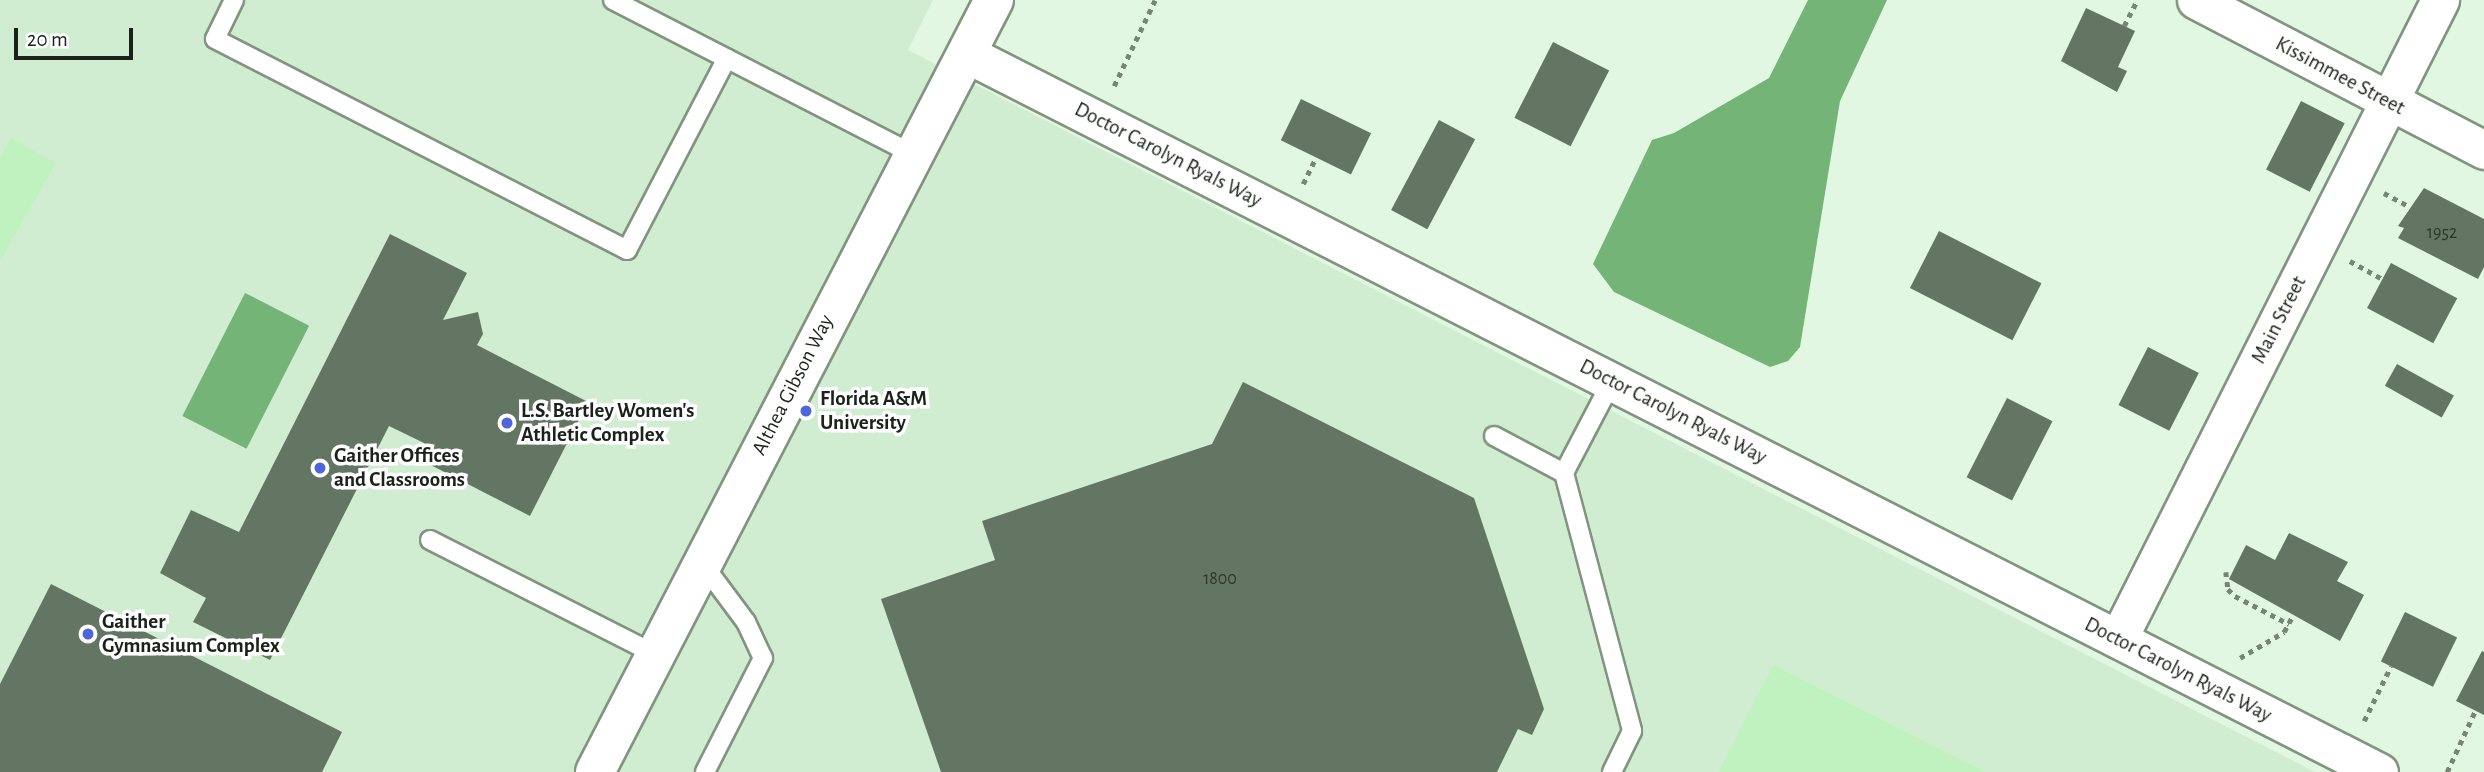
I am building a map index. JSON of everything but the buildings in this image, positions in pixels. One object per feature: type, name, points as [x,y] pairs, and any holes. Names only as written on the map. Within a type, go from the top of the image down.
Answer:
[{"type":"street","name":"Althea Gibson Way","points":[[595,772],[994,0]]},
{"type":"street","name":"Kissimmee Street","points":[[2196,0],[2389,103],[2484,150]]},
{"type":"street","name":"Main Street","points":[[2118,639],[2440,0]]},
{"type":"street","name":"Doctor Carolyn Ryals Way","points":[[967,54],[2379,772]]},
{"type":"lane","points":[[234,0],[215,39],[627,250],[727,58]]},
{"type":"lane","points":[[613,0],[915,155]]},
{"type":"lane","points":[[1612,381],[1564,473],[1632,731],[1612,772]]},
{"type":"lane","points":[[1494,436],[1564,473]]},
{"type":"lane","points":[[430,540],[655,654]]},
{"type":"lane","points":[[702,562],[746,622],[763,658],[705,772]]},
{"type":"path","points":[[1109,96],[1155,0]]},
{"type":"path","points":[[2124,26],[2137,0]]},
{"type":"path","points":[[2377,190],[2408,206]]},
{"type":"path","points":[[2343,257],[2383,279]]},
{"type":"path","points":[[2226,572],[2228,589],[2235,596],[2288,624]]},
{"type":"path","points":[[2234,667],[2242,657],[2284,632],[2292,617]]},
{"type":"path","points":[[2359,731],[2391,666]]},
{"type":"path","points":[[2447,772],[2475,711]]},
{"type":"shaded area","name":"Florida A&M University","points":[[0,0],[933,0],[908,50],[2315,772],[0,772]]},
{"type":"shaded area","points":[[1808,0],[1887,0],[1840,101],[1800,347],[1788,361],[1770,367],[1614,292],[1593,264],[1652,140],[1674,133],[1769,78]]},
{"type":"shaded area","points":[[11,138],[56,163],[0,261],[0,157]]},
{"type":"shaded area","points":[[245,293],[309,326],[247,449],[182,416]]},
{"type":"shaded area","points":[[1773,665],[1986,772],[1719,772]]},
{"type":"place","name":"Florida A&M University","points":[[806,411]]},
{"type":"place","name":"L.S. Bartley Women's Athletic Complex","points":[[507,423]]},
{"type":"place","name":"Gaither Offices and Classrooms","points":[[320,468]]},
{"type":"place","name":"Gaither Gymnasium Complex","points":[[88,634]]}]
